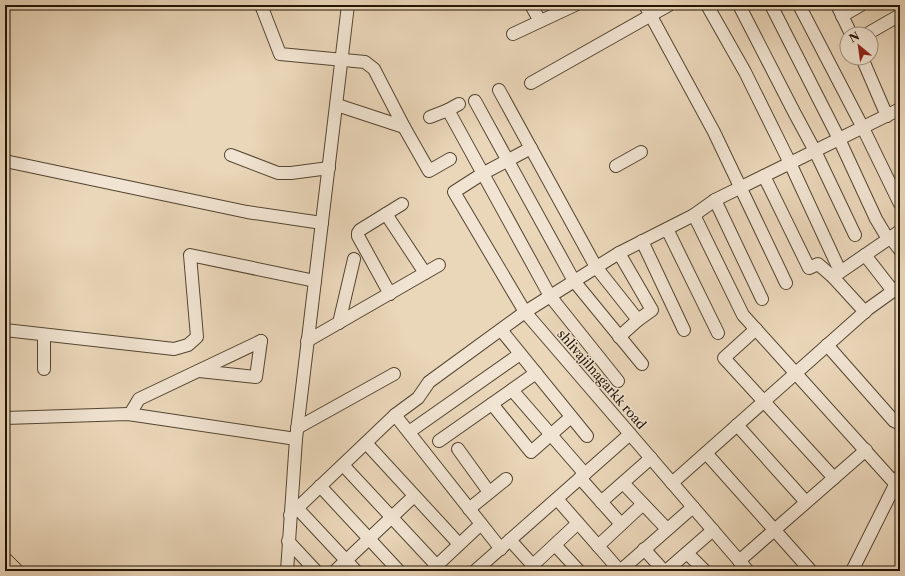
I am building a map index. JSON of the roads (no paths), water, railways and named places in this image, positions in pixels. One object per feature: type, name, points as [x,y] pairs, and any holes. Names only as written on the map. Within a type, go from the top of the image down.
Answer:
[{"type":"main road","points":[[5,560],[16,571]]},
{"type":"street","points":[[261,5],[280,54],[365,62],[374,69],[429,171],[450,159]]},
{"type":"street","points":[[287,571],[288,541],[293,512],[296,433],[343,60],[348,5]]},
{"type":"street","points":[[531,5],[540,21]]},
{"type":"street","points":[[513,34],[575,5]]},
{"type":"street","points":[[531,83],[647,10],[669,5]]},
{"type":"street","points":[[707,5],[745,72],[790,163],[837,274],[865,312]]},
{"type":"street","points":[[739,5],[815,151],[854,235]]},
{"type":"street","points":[[771,5],[839,139],[876,218],[893,236],[900,250]]},
{"type":"street","points":[[799,5],[863,128],[900,204]]},
{"type":"street","points":[[847,26],[839,10],[861,5]]},
{"type":"street","points":[[647,10],[714,132],[786,283]]},
{"type":"street","points":[[879,27],[900,15]]},
{"type":"street","points":[[866,66],[888,116]]},
{"type":"street","points":[[499,90],[596,268],[638,320]]},
{"type":"street","points":[[475,102],[574,281],[642,364]]},
{"type":"street","points":[[337,105],[404,127]]},
{"type":"street","points":[[430,117],[453,107],[482,174],[550,296],[618,380]]},
{"type":"street","points":[[293,512],[395,416],[418,398],[429,382],[550,296],[642,241],[694,215],[715,200],[900,110]]},
{"type":"street","points":[[482,174],[531,148]]},
{"type":"street","points":[[616,166],[641,152]]},
{"type":"street","points":[[231,155],[278,173],[291,173],[329,168]]},
{"type":"street","points":[[5,161],[247,212],[322,223]]},
{"type":"street","name":"shlivajilnagarkk road","points":[[482,174],[454,192],[526,312],[748,571]]},
{"type":"street","points":[[764,176],[809,268],[818,264],[837,274]]},
{"type":"street","points":[[715,200],[762,299]]},
{"type":"street","points":[[390,294],[358,236],[358,233],[360,230],[402,204]]},
{"type":"street","points":[[386,214],[425,273]]},
{"type":"street","points":[[694,215],[743,315],[899,485]]},
{"type":"street","points":[[667,228],[718,333]]},
{"type":"street","points":[[837,274],[893,236]]},
{"type":"street","points":[[642,241],[684,330]]},
{"type":"street","points":[[619,254],[652,310],[619,337]]},
{"type":"street","points":[[5,330],[174,349],[188,345],[197,337],[190,255],[315,281]]},
{"type":"street","points":[[672,483],[827,345],[865,312],[896,288],[865,255]]},
{"type":"street","points":[[339,323],[354,259]]},
{"type":"street","points":[[307,342],[439,265]]},
{"type":"street","points":[[756,329],[724,358],[834,478]]},
{"type":"street","points":[[501,330],[587,436]]},
{"type":"street","points":[[44,335],[44,369]]},
{"type":"street","points":[[130,414],[139,399],[261,341],[256,377],[199,371]]},
{"type":"street","points":[[827,345],[894,421],[900,424]]},
{"type":"street","points":[[408,432],[520,354]]},
{"type":"street","points":[[439,440],[536,373]]},
{"type":"street","points":[[5,418],[130,414],[296,433],[394,374]]},
{"type":"street","points":[[512,390],[551,435],[601,502],[621,524]]},
{"type":"street","points":[[492,404],[531,452],[571,417]]},
{"type":"street","points":[[395,416],[500,549]]},
{"type":"street","points":[[737,425],[806,502]]},
{"type":"street","points":[[475,571],[489,567],[500,549],[630,434]]},
{"type":"street","points":[[366,443],[459,544]]},
{"type":"street","points":[[458,449],[489,492]]},
{"type":"street","points":[[739,561],[866,450]]},
{"type":"street","points":[[706,453],[811,571]]},
{"type":"street","points":[[601,502],[651,458]]},
{"type":"street","points":[[343,465],[392,518],[434,568],[481,524]]},
{"type":"street","points":[[469,509],[506,479]]},
{"type":"street","points":[[623,483],[667,529]]},
{"type":"street","points":[[852,571],[899,485]]},
{"type":"street","points":[[861,571],[899,485]]},
{"type":"street","points":[[320,486],[399,571]]},
{"type":"street","points":[[335,571],[414,496]]},
{"type":"street","points":[[557,499],[620,571],[692,507]]},
{"type":"street","points":[[598,546],[643,504]]},
{"type":"street","points":[[293,512],[356,571]]},
{"type":"street","points":[[510,540],[535,568],[555,545],[578,523]]},
{"type":"street","points":[[644,549],[665,571],[713,530]]},
{"type":"street","points":[[288,541],[316,571]]},
{"type":"street","points":[[555,545],[575,570]]},
{"type":"street","points":[[687,553],[705,571]]}]
